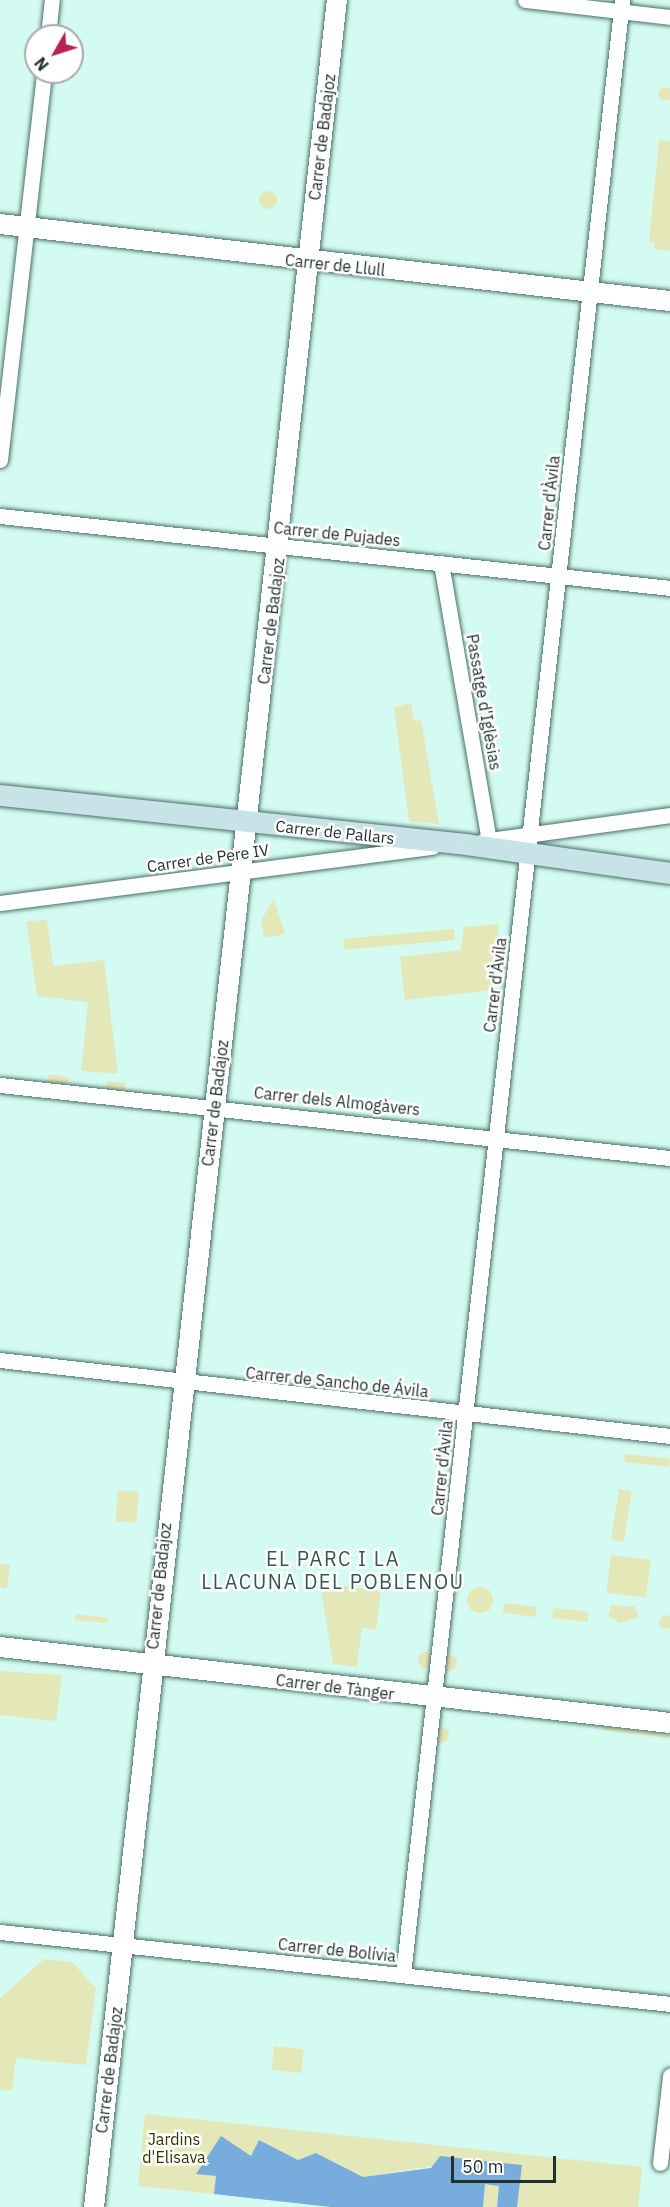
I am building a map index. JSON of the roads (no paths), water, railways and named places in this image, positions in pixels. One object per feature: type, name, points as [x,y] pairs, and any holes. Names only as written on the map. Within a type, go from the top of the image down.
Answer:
[{"type":"main road","name":"Carrer de Pallars","points":[[0,795],[466,844],[530,844],[670,873]]},
{"type":"street","points":[[49,24],[52,0]]},
{"type":"street","name":"Carrer de Badajoz","points":[[94,2207],[151,1665],[279,545],[307,263],[337,0]]},
{"type":"street","points":[[525,0],[621,5],[670,17]]},
{"type":"street","name":"Carrer d'Àvila","points":[[403,1975],[495,1138],[530,844],[621,5]]},
{"type":"street","points":[[0,460],[43,84]]},
{"type":"street","name":"Carrer de Llull","points":[[0,224],[307,263],[590,288],[670,301]]},
{"type":"street","name":"Carrer de Pujades","points":[[0,516],[670,588]]},
{"type":"street","name":"Passatge d'Iglèsias","points":[[441,564],[490,844]]},
{"type":"street","points":[[530,844],[670,815]]},
{"type":"street","name":"Carrer de Pere IV","points":[[0,903],[466,844]]},
{"type":"street","name":"Carrer dels Almogàvers","points":[[0,1085],[215,1106],[670,1158]]},
{"type":"street","name":"Carrer de Sancho de Ávila","points":[[0,1360],[466,1415],[670,1436]]},
{"type":"street","name":"Carrer de Tànger","points":[[0,1647],[433,1698],[670,1723]]},
{"type":"street","name":"Carrer de Bolívia","points":[[0,1932],[670,2004]]},
{"type":"street","points":[[660,2163],[670,2076]]},
{"type":"water","points":[[221,2136],[251,2156],[259,2140],[298,2160],[316,2153],[363,2177],[431,2168],[440,2156],[522,2165],[517,2207],[497,2207],[499,2186],[485,2184],[483,2207],[331,2207],[214,2194],[216,2176],[196,2174]]},
{"type":"district","name":"EL PARC I LA LLACUNA DEL POBLENOU","points":[[333,1570]]},
{"type":"park label","name":"Jardins d'Elisava","points":[[174,2148]]}]
